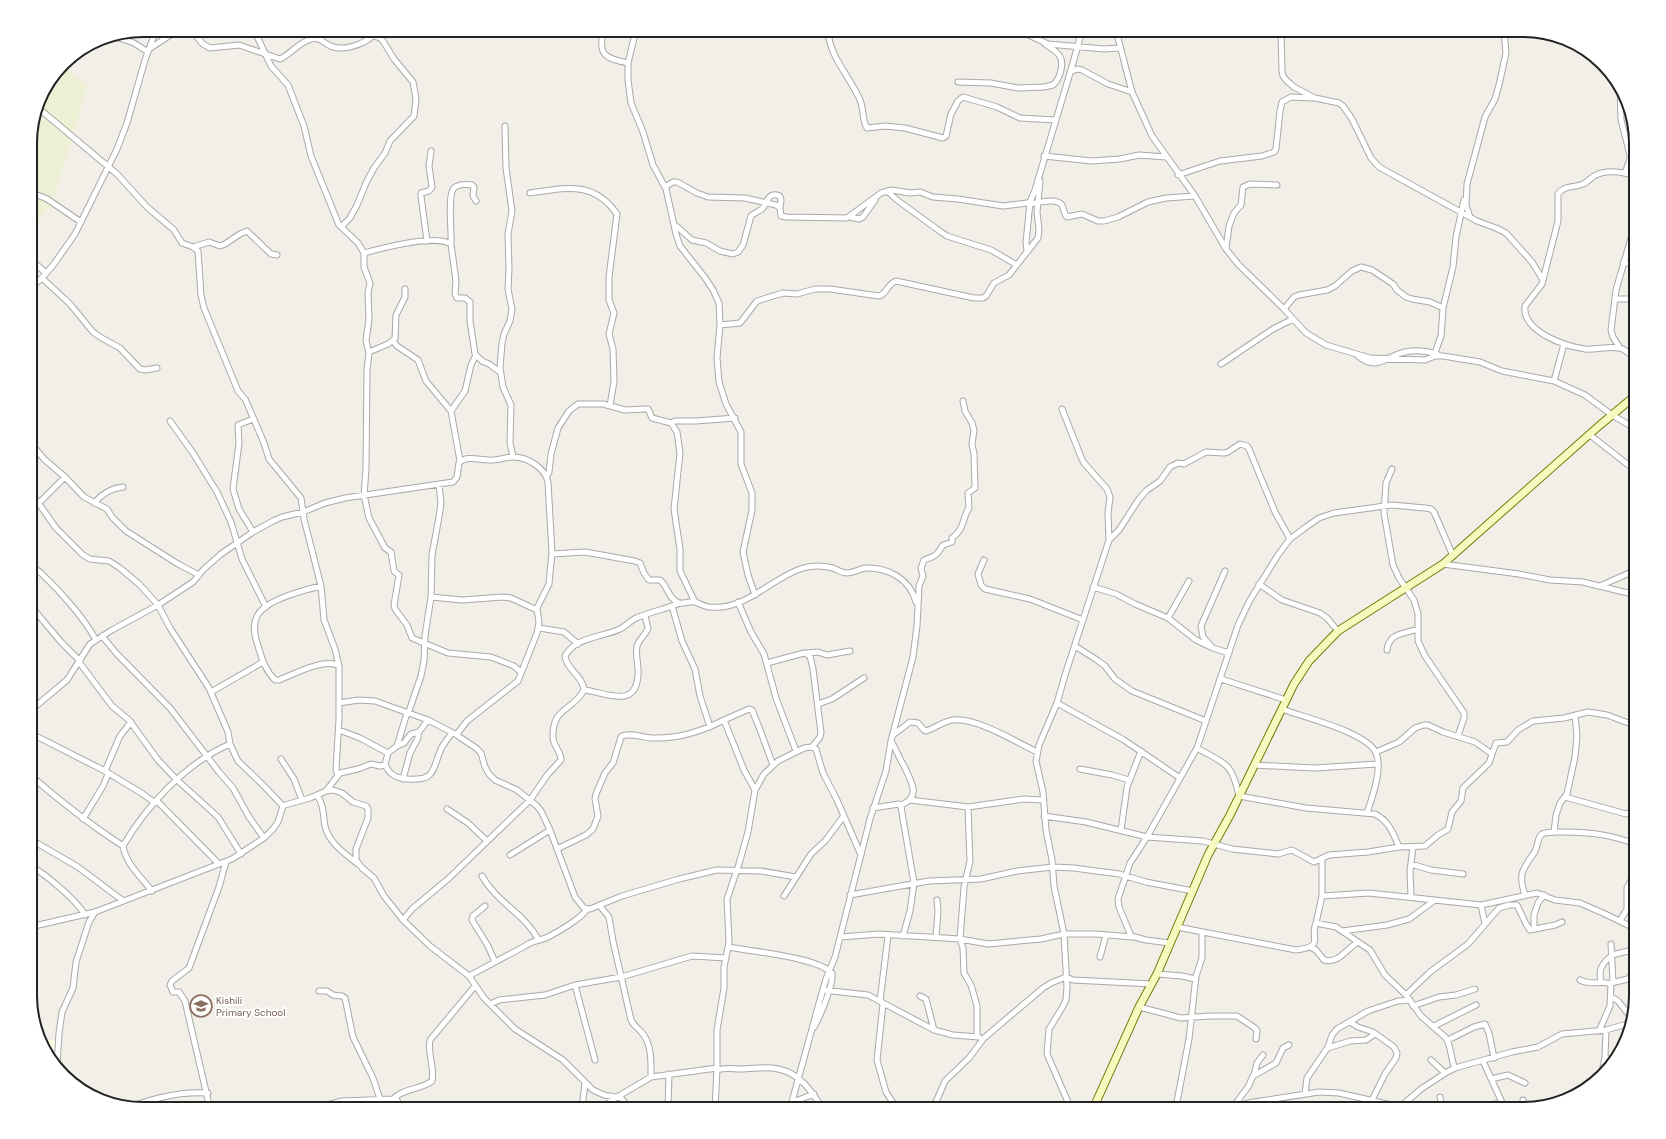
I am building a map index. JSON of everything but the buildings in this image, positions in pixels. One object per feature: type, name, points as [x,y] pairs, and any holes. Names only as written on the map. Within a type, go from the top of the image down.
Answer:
[{"type":"street","points":[[37,282],[62,252],[81,222],[124,134],[148,50],[153,37]]},
{"type":"street","points":[[148,50],[169,37]]},
{"type":"street","points":[[257,37],[273,69],[288,85],[304,126],[310,152],[340,227],[358,243],[364,253],[364,267],[370,283],[368,293],[369,320],[366,340],[369,352],[367,373],[366,469],[364,495],[369,518],[385,548],[391,552],[394,572],[399,575],[394,603],[395,609],[407,625],[412,638],[448,653],[491,657],[514,666],[522,672]]},
{"type":"street","points":[[198,38],[203,44],[210,48],[236,44],[280,59],[303,42],[312,38],[320,38],[333,47],[340,48],[361,43],[372,37]]},
{"type":"street","points":[[340,227],[350,218],[357,206],[361,194],[374,168],[385,153],[390,141],[414,116],[416,99],[413,82],[394,59],[383,41],[377,37]]},
{"type":"street","points":[[602,37],[601,48],[609,58],[628,63]]},
{"type":"street","points":[[634,37],[628,63],[628,80],[632,103],[653,165],[665,187],[680,246],[706,279],[718,298],[720,325],[717,358],[719,382],[726,404],[735,418],[741,432],[741,464],[752,493],[752,510],[743,552],[748,575],[755,595]]},
{"type":"street","points":[[828,37],[835,56],[860,100],[865,125],[867,128],[885,126],[905,128],[945,138],[952,114],[958,101],[963,97],[997,107],[1020,118],[1055,120]]},
{"type":"street","points":[[958,82],[991,83],[1018,88],[1044,87],[1053,85],[1059,76],[1061,58],[1044,43],[1032,37]]},
{"type":"street","points":[[1027,251],[1026,244],[1030,203],[1080,37]]},
{"type":"street","points":[[1118,37],[1132,92],[1145,122],[1166,157],[1195,196],[1226,248],[1238,264],[1306,333],[1316,340],[1335,349],[1355,355],[1389,359],[1425,360],[1435,356],[1443,356],[1480,362],[1502,371],[1554,380],[1585,395],[1612,415],[1629,425]]},
{"type":"street","points":[[1281,37],[1283,76],[1294,87],[1315,98]]},
{"type":"street","points":[[1435,353],[1441,336],[1443,308],[1453,267],[1456,237],[1471,168],[1485,117],[1499,85],[1506,53],[1504,37]]},
{"type":"street","points":[[122,39],[148,50]]},
{"type":"street","points":[[1044,43],[1104,49],[1120,48]]},
{"type":"street","points":[[1070,72],[1077,69],[1082,70],[1108,84],[1132,92]]},
{"type":"street","points":[[1178,175],[1220,161],[1262,156],[1274,152],[1276,149],[1282,102],[1291,97],[1315,98],[1339,102],[1347,110],[1371,158],[1379,167],[1470,217],[1506,233],[1532,262],[1543,280]]},
{"type":"street","points":[[1620,102],[1621,120],[1629,151]]},
{"type":"street","points":[[42,111],[108,166],[147,207],[174,230],[181,242],[198,251],[201,295],[208,319],[238,390],[245,399],[264,443],[269,459],[299,494],[302,501],[303,512],[321,586],[324,620],[335,650],[338,666],[339,730],[336,770],[338,775]]},
{"type":"street","points":[[505,126],[506,168],[512,211],[508,234],[508,283],[512,309],[510,321],[502,343],[500,372],[503,387],[511,405],[510,443],[513,457]]},
{"type":"street","points":[[427,241],[421,193],[429,191],[432,187],[429,166],[430,151]]},
{"type":"street","points":[[1044,156],[1092,161],[1120,159],[1139,154],[1166,157]]},
{"type":"street","points":[[1625,174],[1629,162]]},
{"type":"street","points":[[720,325],[740,322],[760,300],[783,293],[797,294],[822,288],[846,290],[879,296],[882,295],[889,285],[896,281],[958,295],[983,298],[986,296],[992,285],[1006,278],[1036,242],[1039,234],[1037,203],[1040,172]]},
{"type":"street","points":[[1620,348],[1586,349],[1564,344],[1543,335],[1531,325],[1526,316],[1525,306],[1542,284],[1555,234],[1558,215],[1558,194],[1560,191],[1571,186],[1584,183],[1599,173],[1629,175]]},
{"type":"street","points":[[665,187],[673,182],[677,182],[708,197],[745,198],[765,202],[780,208]]},
{"type":"street","points":[[1226,248],[1229,226],[1234,213],[1241,205],[1244,187],[1250,184],[1277,185]]},
{"type":"street","points":[[476,201],[473,196],[474,187],[472,185],[458,185],[452,191],[452,244],[456,281],[455,296],[457,298],[467,299],[470,302],[470,321],[476,355],[482,361],[490,364],[500,372]]},
{"type":"street","points":[[530,193],[570,187],[582,188],[600,196],[618,214],[609,277],[609,300],[614,313],[609,334],[613,349],[614,381],[610,406]]},
{"type":"street","points":[[674,224],[692,240],[724,252],[736,253],[743,245],[751,216],[763,208],[765,202],[771,196],[778,195],[781,199],[780,214],[786,217],[850,217],[859,219],[863,217],[877,196],[887,191],[910,193],[920,192],[932,197],[958,199],[1003,206],[1049,201],[1057,202],[1061,204],[1067,217],[1082,214],[1102,222],[1118,217],[1148,202],[1195,196]]},
{"type":"street","points":[[887,191],[910,210],[947,236],[991,250],[1017,265]]},
{"type":"street","points":[[1466,193],[1466,205],[1470,217]]},
{"type":"street","points":[[37,195],[47,199],[81,222]]},
{"type":"street","points":[[193,247],[209,242],[220,246],[247,231],[271,254],[277,255]]},
{"type":"street","points":[[364,253],[394,246],[427,241],[448,242],[452,244]]},
{"type":"street","points":[[1629,244],[1615,298],[1612,330],[1613,337],[1620,348],[1629,354]]},
{"type":"street","points":[[1623,263],[1629,263]]},
{"type":"street","points":[[37,265],[46,273]]},
{"type":"street","points":[[1284,309],[1294,298],[1299,295],[1327,290],[1335,286],[1352,271],[1361,267],[1372,270],[1393,284],[1397,290],[1406,297],[1430,302],[1443,308]]},
{"type":"street","points":[[42,278],[70,304],[93,332],[120,348],[140,369],[145,370],[157,368]]},
{"type":"street","points":[[369,352],[393,341],[396,332],[396,315],[405,297],[404,289]]},
{"type":"street","points":[[1615,298],[1629,299]]},
{"type":"street","points":[[1221,364],[1273,329],[1293,319]]},
{"type":"street","points":[[37,705],[67,680],[86,648],[102,636],[158,605],[193,582],[221,554],[253,532],[282,517],[303,512],[325,503],[364,495],[439,485],[455,480],[460,461],[451,411],[426,381],[418,360],[401,349],[393,341]]},
{"type":"street","points":[[1554,380],[1564,344]]},
{"type":"street","points":[[1389,359],[1399,353],[1411,351],[1435,353],[1443,356]]},
{"type":"street","points":[[451,411],[465,391],[470,365],[476,355]]},
{"type":"street","points":[[829,970],[841,937],[850,895],[873,808],[886,771],[890,741],[913,657],[919,583],[923,576],[921,568],[923,562],[938,554],[944,546],[952,542],[952,538],[958,532],[965,520],[969,508],[968,493],[975,488],[974,454],[972,444],[974,430],[971,420],[965,411],[963,401]]},
{"type":"street","points":[[1096,1102],[1139,1007],[1157,974],[1193,890],[1215,844],[1286,700],[1306,665],[1338,631],[1407,589],[1453,556],[1629,401]]},
{"type":"street","points":[[418,733],[411,734],[404,742],[388,753],[385,765],[392,775],[403,779],[422,779],[431,774],[436,766],[441,749],[454,734],[488,703],[518,681],[538,628],[537,610],[549,584],[552,554],[547,476],[549,472],[550,458],[558,428],[572,408],[578,404],[595,403],[625,410],[648,409],[652,418],[671,422],[735,418]]},
{"type":"street","points":[[1062,409],[1081,457],[1110,493],[1109,540],[1057,703],[1037,752],[1037,769],[1043,792],[1044,816],[1053,867],[1054,886],[1064,934],[1066,977],[1066,1000],[1049,1029],[1047,1054],[1069,1102]]},
{"type":"street","points":[[253,419],[238,425],[239,443],[233,490],[239,510],[253,532]]},
{"type":"street","points":[[170,421],[208,478],[228,516],[242,559],[266,607]]},
{"type":"street","points":[[671,422],[677,432],[680,453],[674,509],[680,549],[679,565],[680,571],[695,602]]},
{"type":"street","points":[[1590,434],[1629,465]]},
{"type":"street","points":[[1109,540],[1119,530],[1139,499],[1147,490],[1160,481],[1170,467],[1178,463],[1184,464],[1206,452],[1228,452],[1240,444],[1247,446],[1249,449],[1279,521],[1290,539]]},
{"type":"street","points":[[37,450],[84,497],[106,509],[126,530],[173,561],[199,575]]},
{"type":"street","points":[[460,461],[471,458],[500,460],[513,457],[532,462],[547,476]]},
{"type":"street","points":[[1392,469],[1386,483],[1384,505],[1393,565],[1399,578],[1414,600],[1417,610],[1418,641],[1425,656],[1464,713],[1464,718],[1458,736]]},
{"type":"street","points":[[39,503],[65,477]]},
{"type":"street","points":[[397,746],[421,676],[431,597],[431,563],[440,517],[439,485]]},
{"type":"street","points":[[94,503],[99,497],[111,490],[123,487]]},
{"type":"street","points":[[37,500],[56,528],[83,555],[90,560],[109,561],[120,568],[140,585],[158,605],[170,628],[211,692],[228,732],[230,744],[238,761],[283,806]]},
{"type":"street","points":[[1133,937],[1128,932],[1118,903],[1119,893],[1127,876],[1130,863],[1147,837],[1197,748],[1238,625],[1259,584],[1290,539],[1324,516],[1345,511],[1384,505],[1431,509],[1436,515],[1453,556]]},
{"type":"street","points":[[552,554],[585,552],[635,561],[640,563],[646,577],[649,580],[660,580],[670,595],[680,603]]},
{"type":"street","points":[[984,560],[978,574],[981,585],[986,589],[1030,599],[1083,620]]},
{"type":"street","points":[[1443,564],[1519,574],[1550,580],[1583,582],[1629,593]]},
{"type":"street","points":[[584,690],[581,680],[565,658],[568,651],[578,644],[621,628],[629,621],[680,603],[695,602],[702,606],[718,607],[738,602],[755,595],[790,573],[812,565],[848,573],[866,568],[886,571],[901,579],[913,591],[917,607]]},
{"type":"street","points":[[37,570],[87,625],[96,640]]},
{"type":"street","points":[[1213,648],[1203,637],[1201,626],[1225,572]]},
{"type":"street","points":[[1599,586],[1629,573]]},
{"type":"street","points":[[1168,618],[1190,581]]},
{"type":"street","points":[[1259,584],[1282,600],[1320,613],[1327,618],[1338,631]]},
{"type":"street","points":[[321,586],[288,596],[266,607],[260,611],[254,629],[263,662],[273,678],[277,680],[322,663],[332,663],[338,666]]},
{"type":"street","points":[[1093,587],[1116,594],[1168,618],[1196,640],[1213,648],[1229,653]]},
{"type":"street","points":[[431,597],[462,600],[511,598],[537,610]]},
{"type":"street","points":[[738,602],[767,663],[776,698],[796,751]]},
{"type":"street","points":[[672,606],[682,641],[695,669],[700,696],[710,727]]},
{"type":"street","points":[[37,613],[79,661],[112,706],[131,722],[158,760],[176,779],[218,817],[241,854]]},
{"type":"street","points":[[584,690],[617,697],[629,694],[634,690],[638,675],[637,647],[648,628],[645,616]]},
{"type":"street","points":[[538,628],[564,632],[578,644]]},
{"type":"street","points":[[1387,650],[1388,642],[1392,638],[1418,629]]},
{"type":"street","points":[[102,636],[117,654],[170,708],[233,788],[249,817],[264,838]]},
{"type":"street","points":[[1075,646],[1105,666],[1115,679],[1132,691],[1206,721]]},
{"type":"street","points":[[767,663],[790,656],[807,653],[818,652],[827,655],[850,652]]},
{"type":"street","points":[[715,1102],[717,1030],[724,988],[723,977],[729,947],[730,928],[727,899],[748,832],[755,790],[759,782],[773,765],[796,751],[812,747],[821,735],[812,661],[807,653]]},
{"type":"street","points":[[211,692],[263,662]]},
{"type":"street","points":[[818,704],[832,699],[864,678]]},
{"type":"street","points":[[1220,679],[1286,700]]},
{"type":"street","points":[[403,920],[412,909],[448,880],[530,800],[548,774],[561,760],[561,756],[553,742],[555,720],[560,713],[578,698],[584,690]]},
{"type":"street","points":[[339,703],[368,700],[382,703],[428,720],[476,748],[481,753],[485,767],[489,774],[495,780],[517,790],[541,811],[550,830],[575,897],[581,905],[587,909]]},
{"type":"street","points":[[1057,703],[1141,751],[1180,778]]},
{"type":"street","points":[[557,849],[586,835],[593,829],[598,816],[595,799],[596,794],[605,774],[613,762],[621,737],[630,734],[643,737],[677,738],[701,731],[749,709],[752,710],[773,765]]},
{"type":"street","points":[[1282,710],[1345,730],[1365,742],[1376,752],[1377,764],[1375,786],[1367,814]]},
{"type":"street","points":[[1044,816],[1080,821],[1147,837],[1195,839],[1232,849],[1261,853],[1281,854],[1292,850],[1311,862],[1329,855],[1368,852],[1399,847],[1412,847],[1428,844],[1448,829],[1452,812],[1461,801],[1463,788],[1486,767],[1496,744],[1509,741],[1513,734],[1526,724],[1533,721],[1564,718],[1575,714],[1596,712],[1629,724]]},
{"type":"street","points":[[1554,832],[1556,815],[1560,803],[1565,797],[1568,788],[1577,744],[1575,714]]},
{"type":"street","points":[[403,779],[410,753],[418,738],[418,733],[428,720]]},
{"type":"street","points":[[724,720],[744,770],[755,790]]},
{"type":"street","points":[[892,735],[910,722],[918,723],[923,729],[926,730],[952,720],[956,720],[996,731],[1037,752]]},
{"type":"street","points":[[82,819],[103,786],[106,772],[120,736],[131,722]]},
{"type":"street","points":[[1376,752],[1399,742],[1419,726],[1428,725],[1443,732],[1480,744],[1492,754]]},
{"type":"street","points":[[339,730],[360,738],[388,753]]},
{"type":"street","points":[[37,736],[106,772],[156,802],[219,864]]},
{"type":"street","points":[[890,741],[911,779],[913,792],[910,800]]},
{"type":"street","points":[[123,846],[131,833],[176,779],[207,756],[230,744]]},
{"type":"street","points":[[812,747],[816,749],[818,753],[823,773],[861,855]]},
{"type":"street","points":[[1197,748],[1229,767],[1235,777],[1239,796]]},
{"type":"street","points":[[1121,830],[1128,780],[1141,751]]},
{"type":"street","points":[[281,759],[294,779],[302,800]]},
{"type":"street","points":[[326,791],[338,775],[371,764],[380,766],[385,765]]},
{"type":"street","points":[[1254,765],[1315,768],[1377,764]]},
{"type":"street","points":[[1080,769],[1112,775],[1128,780]]},
{"type":"street","points":[[37,780],[82,819],[123,846],[132,867],[152,891]]},
{"type":"street","points":[[37,925],[95,912],[122,900],[152,891],[226,862],[241,854],[264,838],[278,822],[283,806],[294,801],[317,796],[326,791],[333,790],[342,793],[353,802],[366,806],[368,809],[368,818],[356,849],[356,860],[358,864]]},
{"type":"street","points":[[317,796],[322,804],[325,827],[332,841],[374,878],[384,896],[403,920],[436,950],[469,976],[475,986],[515,1029],[563,1060],[585,1083],[599,1093],[618,1097],[625,1102]]},
{"type":"street","points":[[1239,796],[1306,808],[1375,814],[1383,818],[1399,847]]},
{"type":"street","points":[[1565,797],[1626,814],[1629,813]]},
{"type":"street","points":[[873,808],[897,804],[901,805],[910,800],[968,807],[1024,799],[1043,800]]},
{"type":"street","points":[[901,805],[914,883],[910,911],[903,936]]},
{"type":"street","points":[[968,807],[970,862],[966,880],[960,939],[963,948],[964,973],[971,984],[977,1006],[976,1037]]},
{"type":"street","points":[[447,809],[468,823],[487,841]]},
{"type":"street","points":[[784,896],[813,851],[825,841],[844,817]]},
{"type":"street","points":[[510,855],[550,830]]},
{"type":"street","points":[[1525,895],[1522,883],[1524,866],[1536,850],[1541,835],[1554,832],[1598,833],[1629,842]]},
{"type":"street","points":[[37,843],[78,867],[122,900]]},
{"type":"street","points":[[1410,897],[1412,847]]},
{"type":"street","points":[[1310,947],[1315,940],[1314,928],[1322,896],[1322,859]]},
{"type":"street","points":[[209,1102],[185,1000],[179,992],[173,992],[170,985],[172,981],[189,968],[219,887],[226,862]]},
{"type":"street","points":[[1411,864],[1431,870],[1463,874]]},
{"type":"street","points":[[850,895],[914,883],[940,880],[990,878],[1017,870],[1053,867],[1074,868],[1127,876],[1155,884],[1193,890]]},
{"type":"street","points":[[469,976],[538,939],[554,933],[580,918],[587,909],[622,896],[679,879],[717,870],[761,871],[796,877]]},
{"type":"street","points":[[37,871],[78,904],[85,915]]},
{"type":"street","points":[[482,876],[492,892],[519,914],[538,939]]},
{"type":"street","points":[[1620,921],[1626,909],[1627,888],[1629,884]]},
{"type":"street","points":[[1322,896],[1360,893],[1481,905],[1537,893],[1554,900],[1580,903],[1629,926]]},
{"type":"street","points":[[1534,929],[1535,912],[1538,903],[1544,895]]},
{"type":"street","points":[[936,937],[938,911],[937,900]]},
{"type":"street","points":[[1342,931],[1387,925],[1409,919],[1435,900]]},
{"type":"street","points":[[1406,995],[1430,972],[1468,944],[1499,908],[1509,904],[1517,905],[1527,928],[1530,930],[1555,925],[1562,922]]},
{"type":"street","points":[[599,905],[609,917],[621,977],[634,1026],[644,1035],[648,1046],[651,1061],[651,1077]]},
{"type":"street","points":[[1481,905],[1485,924]]},
{"type":"street","points":[[485,906],[473,916],[472,920],[488,946],[495,962]]},
{"type":"street","points":[[57,1058],[62,1012],[73,988],[76,962],[89,922],[95,912]]},
{"type":"street","points":[[1316,923],[1333,926],[1370,950],[1385,975],[1406,995],[1425,1021],[1434,1026],[1448,1040],[1452,1063],[1455,1068]]},
{"type":"street","points":[[1177,927],[1296,950],[1310,947],[1316,950],[1324,960],[1332,961],[1340,957],[1350,947],[1358,942]]},
{"type":"street","points":[[1177,1102],[1189,1039],[1195,979],[1202,958],[1202,932]]},
{"type":"street","points":[[841,937],[856,935],[936,937],[960,939],[988,944],[1041,939],[1064,934],[1133,937],[1170,943]]},
{"type":"street","points":[[1100,957],[1106,935]]},
{"type":"street","points":[[888,936],[877,1060],[886,1092],[892,1102]]},
{"type":"street","points":[[1599,1031],[1610,1006],[1612,983],[1611,944]]},
{"type":"street","points":[[729,947],[811,962],[829,970],[832,976],[826,990],[820,1016],[811,1031],[793,1102]]},
{"type":"street","points":[[1601,982],[1601,967],[1612,955],[1629,951]]},
{"type":"street","points":[[491,1004],[502,1000],[545,995],[575,985],[621,977],[692,956],[726,958]]},
{"type":"street","points":[[1157,974],[1182,976],[1195,979]]},
{"type":"street","points":[[936,1102],[946,1081],[969,1058],[984,1038],[1054,981],[1066,977],[1072,980],[1152,984]]},
{"type":"street","points":[[1580,980],[1588,984],[1601,982],[1612,983],[1629,978]]},
{"type":"street","points":[[575,985],[595,1060]]},
{"type":"street","points":[[392,1099],[397,1095],[428,1084],[432,1081],[433,1069],[430,1040],[475,986]]},
{"type":"street","points":[[1414,1006],[1439,997],[1456,995],[1475,989]]},
{"type":"street","points":[[826,990],[861,994],[882,1003],[934,1030],[953,1035],[984,1038]]},
{"type":"street","points":[[319,991],[327,991],[333,995],[342,996],[345,998],[353,1037],[373,1078],[380,1099]]},
{"type":"street","points":[[920,996],[926,999],[934,1030]]},
{"type":"street","points":[[1611,997],[1618,1001],[1627,1013]]},
{"type":"street","points":[[1305,1094],[1307,1078],[1328,1048],[1334,1032],[1379,1006],[1398,1001],[1410,1000]]},
{"type":"street","points":[[1434,1026],[1476,1005]]},
{"type":"street","points":[[1139,1007],[1173,1017],[1238,1017],[1256,1028],[1256,1039]]},
{"type":"street","points":[[1350,1022],[1358,1027],[1373,1032],[1394,1047],[1397,1053],[1396,1058],[1385,1074],[1372,1100]]},
{"type":"street","points":[[1448,1040],[1474,1027],[1485,1024],[1489,1033],[1494,1058]]},
{"type":"street","points":[[1406,1102],[1414,1094],[1455,1068],[1512,1052],[1538,1047],[1562,1034],[1606,1030],[1625,1025]]},
{"type":"street","points":[[1604,1064],[1606,1030]]},
{"type":"street","points":[[1328,1048],[1350,1041],[1364,1041],[1375,1034]]},
{"type":"street","points":[[1253,1076],[1273,1065],[1283,1048],[1289,1045]]},
{"type":"street","points":[[1236,1102],[1248,1087],[1257,1063],[1264,1055]]},
{"type":"street","points":[[1431,1060],[1445,1073]]},
{"type":"street","points":[[1483,1061],[1501,1102]]},
{"type":"street","points":[[611,1102],[651,1077],[730,1067],[741,1069],[778,1068],[799,1079],[814,1094],[819,1102]]},
{"type":"street","points":[[668,1102],[670,1074]]},
{"type":"street","points":[[1491,1078],[1508,1075],[1525,1083]]},
{"type":"street","points":[[583,1102],[585,1083]]},
{"type":"street","points":[[146,1102],[182,1093],[208,1093]]},
{"type":"street","points":[[1260,1102],[1305,1094],[1339,1093],[1379,1102]]},
{"type":"street","points":[[793,1102],[814,1094]]},
{"type":"street","points":[[1440,1097],[1441,1102]]},
{"type":"street","points":[[340,1102],[392,1099],[396,1100],[397,1102]]},
{"type":"shaded area","points":[[67,69],[88,86],[53,203],[37,222],[38,130],[48,96]]},
{"type":"shaded area","points":[[47,1040],[57,1041],[56,1055]]},
{"type":"place","name":"Kishili Primary School","points":[[201,1006]]}]
